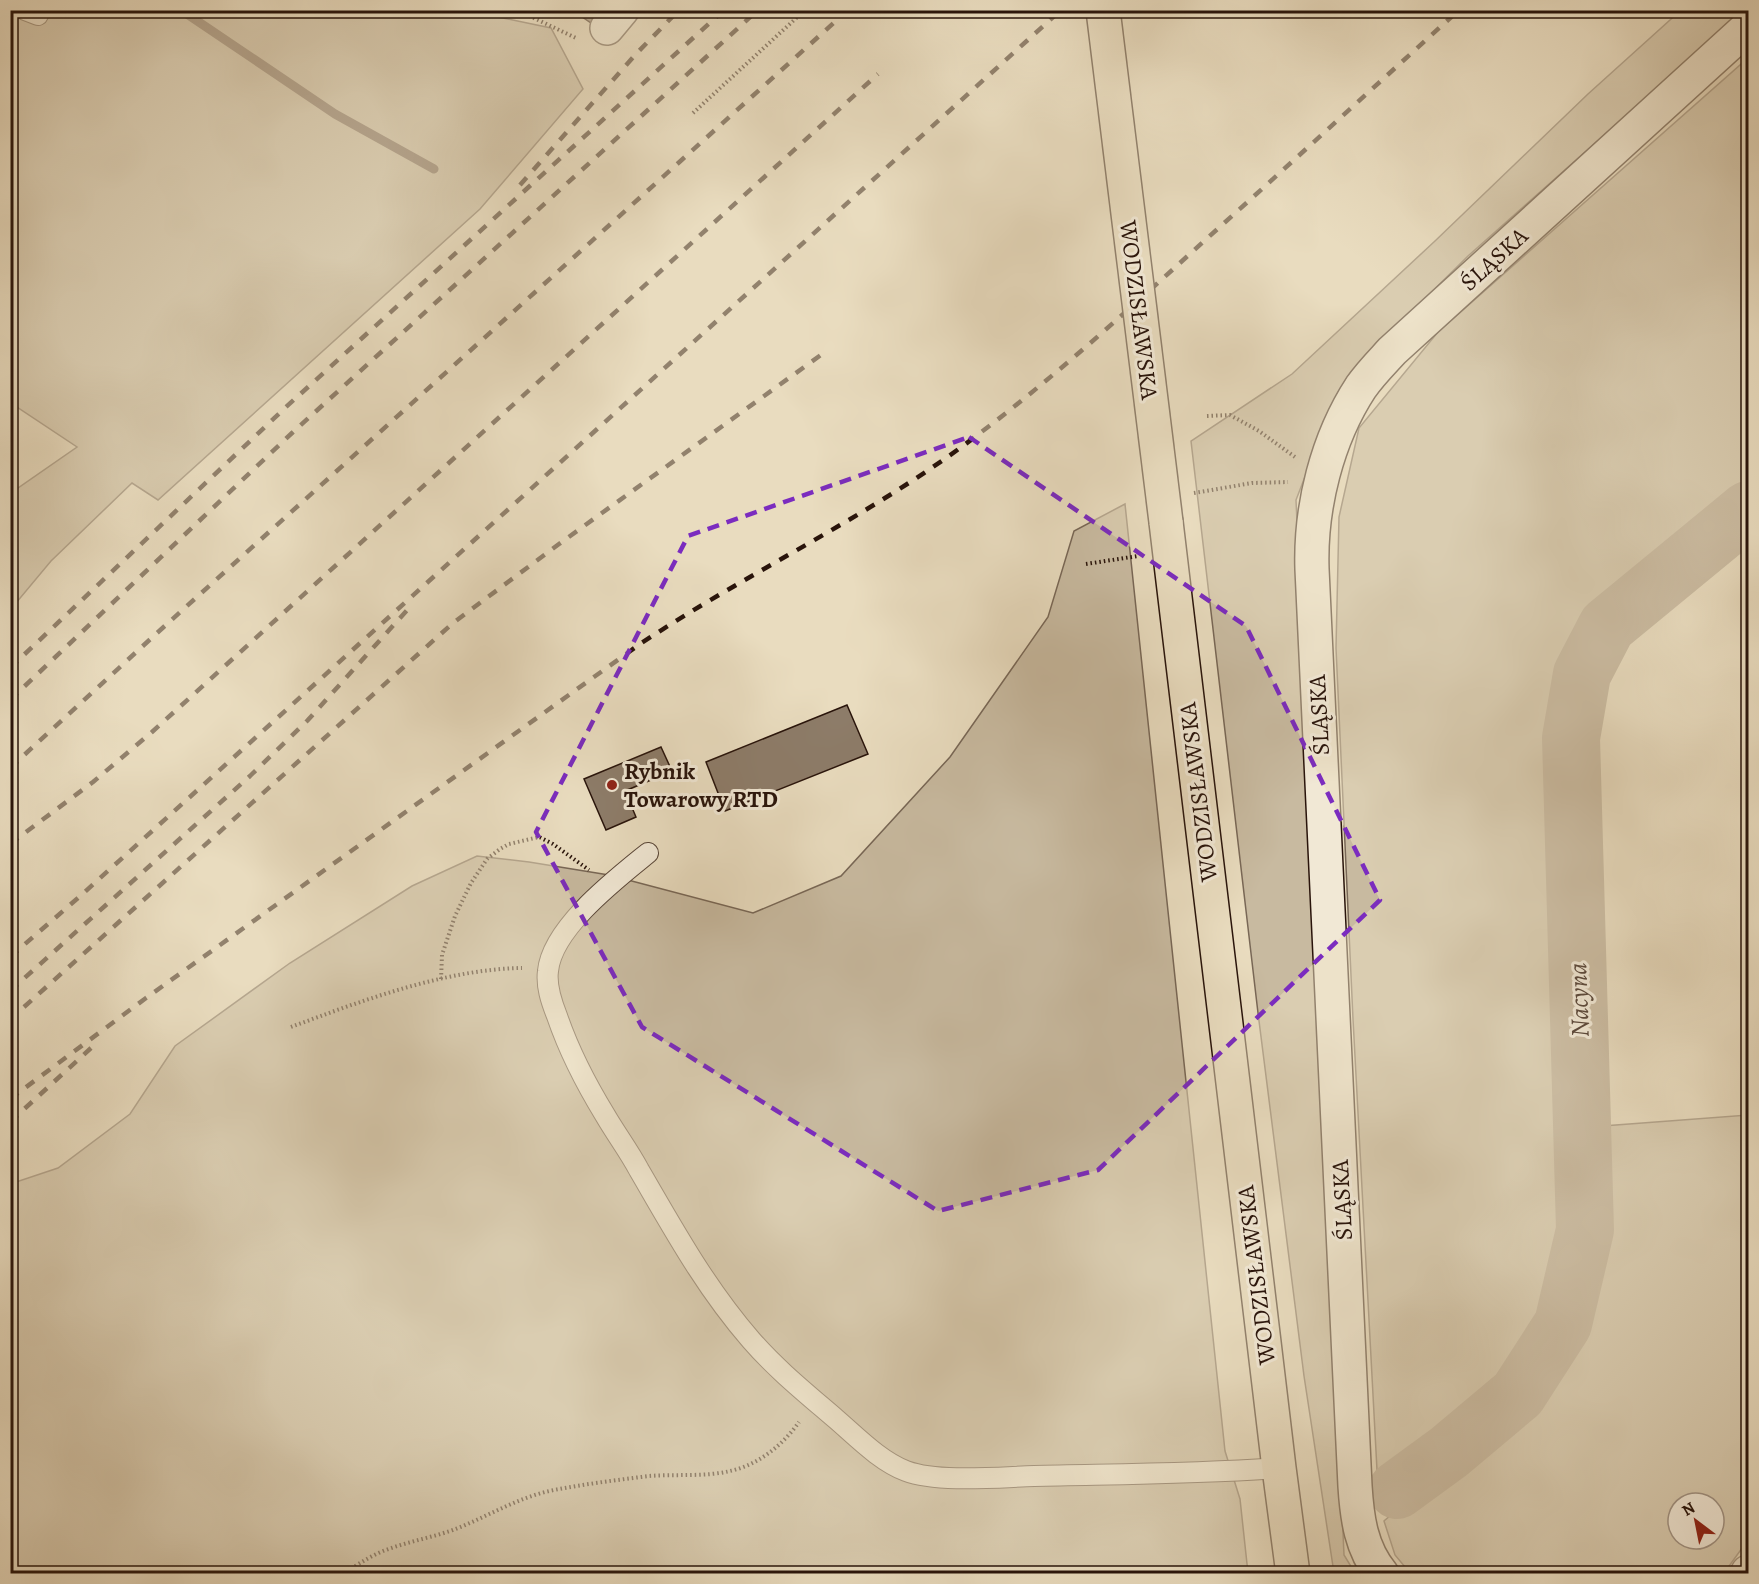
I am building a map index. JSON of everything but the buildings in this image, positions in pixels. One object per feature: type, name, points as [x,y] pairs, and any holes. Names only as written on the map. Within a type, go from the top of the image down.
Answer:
[{"type":"main road","name":"WODZISŁAWSKA","points":[[1103,10],[1293,1574]]},
{"type":"street","name":"ŚLĄSKA","points":[[1382,1574],[1364,1541],[1357,1516],[1355,1486],[1312,569],[1312,533],[1322,482],[1335,438],[1350,406],[1363,384],[1392,351],[1749,27]]},
{"type":"lane","points":[[648,854],[606,887],[558,942],[553,950],[548,970],[549,992],[563,1035],[585,1081],[695,1266],[751,1340],[772,1363],[884,1458],[896,1466],[919,1474],[939,1477],[986,1477],[1212,1472],[1279,1468]]},
{"type":"path","points":[[517,10],[579,39],[614,19]]},
{"type":"path","points":[[693,113],[806,10]]},
{"type":"path","points":[[1207,416],[1230,416],[1259,431],[1297,458],[1322,482]]},
{"type":"path","points":[[1188,494],[1252,483]]},
{"type":"path","points":[[1086,564],[1144,555]]},
{"type":"path","points":[[441,979],[442,956],[455,916],[471,883],[487,860],[500,849],[530,838],[545,839],[586,867],[606,887]]},
{"type":"path","points":[[291,1027],[396,991],[441,979],[504,968],[548,970]]},
{"type":"path","points":[[344,1574],[383,1551],[455,1529],[500,1508],[554,1490],[649,1476],[720,1473],[740,1469],[778,1446],[792,1432],[815,1401]]},
{"type":"highlighted area","points":[[969,437],[1246,626],[1380,900],[1098,1170],[938,1211],[642,1027],[536,832],[688,536]]},
{"type":"shaded area","points":[[464,10],[551,28],[583,89],[480,209],[158,500],[132,483],[51,561],[11,609],[11,493],[77,447],[11,403],[11,11]]},
{"type":"shaded area","points":[[1680,11],[1744,11],[1468,256],[1375,348],[1322,432],[1296,500],[1344,1555],[1355,1573],[1334,1573],[1304,1376],[1258,1013],[1191,441],[1292,374],[1588,94]]},
{"type":"shaded area","points":[[1748,58],[1748,522],[1646,609],[1608,637],[1589,695],[1587,844],[1591,1048],[1597,1195],[1589,1257],[1507,1393],[1502,1388],[1449,1436],[1382,1486],[1377,1470],[1336,648],[1339,517],[1359,428],[1438,332]]},
{"type":"shaded area","points":[[1125,504],[1225,1451],[1240,1499],[1248,1573],[11,1573],[10,1184],[58,1168],[130,1114],[175,1046],[290,963],[412,886],[477,856],[609,875],[753,913],[841,876],[950,757],[1048,617],[1074,531]]},
{"type":"shaded area","points":[[1748,1115],[1748,1540],[1724,1573],[1410,1573],[1395,1555],[1384,1521],[1554,1373],[1583,1317],[1601,1242],[1608,1184],[1603,1126]]},
{"type":"waterway","points":[[181,10],[335,114],[434,169]]},
{"type":"waterway","name":"Nacyna","points":[[1397,1490],[1449,1452],[1518,1394],[1563,1324],[1585,1230],[1571,738],[1582,674],[1607,626],[1748,510]]},
{"type":"railway","points":[[520,185],[635,55],[679,10]]},
{"type":"railway","points":[[10,668],[286,407],[724,10]]},
{"type":"railway","points":[[10,700],[292,433],[758,10]]},
{"type":"railway","points":[[10,768],[848,10]]},
{"type":"railway","points":[[10,957],[1061,10]]},
{"type":"railway","points":[[10,1099],[146,998],[640,644],[882,500],[992,424],[1115,322],[1459,10]]},
{"type":"railway","points":[[10,844],[93,782],[152,732],[878,74]]},
{"type":"railway","points":[[24,1007],[453,623],[825,352]]},
{"type":"railway","points":[[10,991],[250,776],[307,721],[409,608]]},
{"type":"railway","points":[[10,1122],[91,1048]]},
{"type":"place","name":"Rybnik Towarowy RTD","points":[[612,785]]}]
